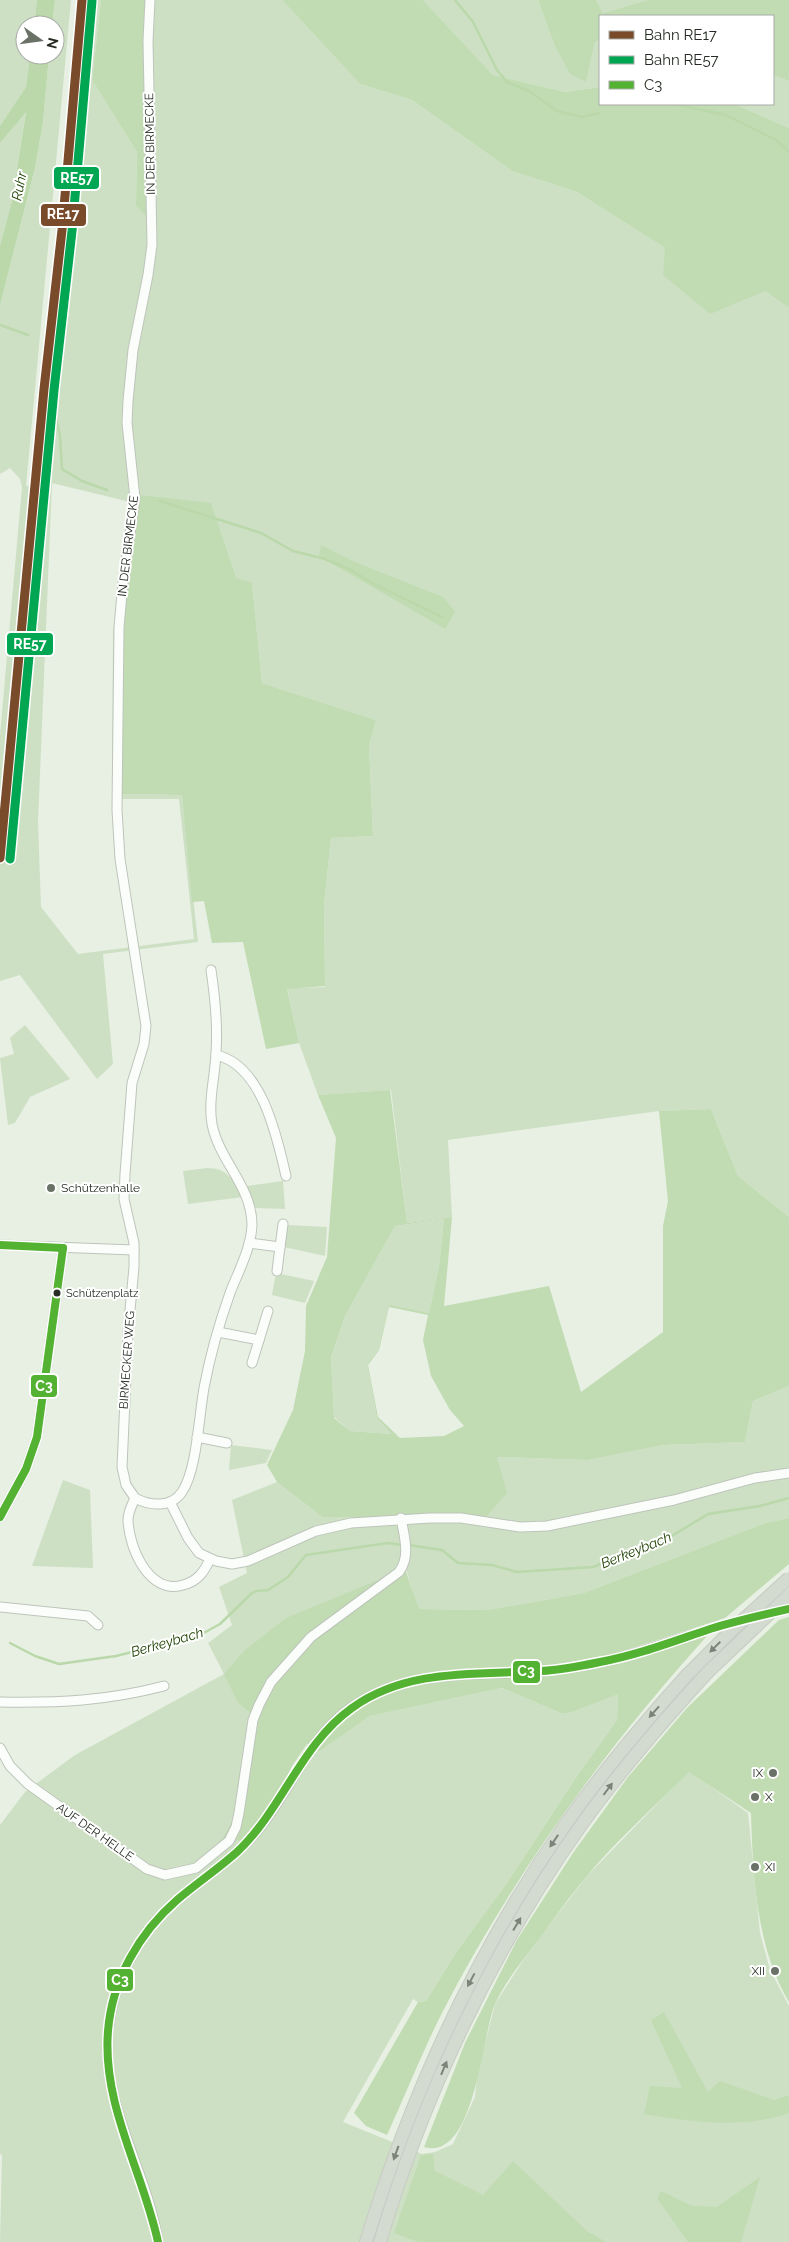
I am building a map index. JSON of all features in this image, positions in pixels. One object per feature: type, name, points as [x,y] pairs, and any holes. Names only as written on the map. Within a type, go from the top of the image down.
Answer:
[{"type":"highway","points":[[366,2242],[412,2107],[466,1990],[529,1879],[603,1773],[686,1676],[733,1629],[789,1578]]},
{"type":"highway","points":[[380,2242],[425,2113],[479,1993],[510,1936],[545,1879],[581,1825],[621,1772],[663,1722],[707,1673],[789,1595]]},
{"type":"street","name":"IN DER BIRMECKE","points":[[132,943],[117,836],[118,643],[123,583],[136,498],[126,423],[134,350],[151,251],[148,50],[150,0]]},
{"type":"street","name":"BIRMECKER WEG","points":[[132,943],[146,1026],[144,1044],[132,1083],[124,1174],[124,1199],[134,1250],[122,1467],[126,1485],[135,1498]]},
{"type":"street","points":[[210,1559],[202,1574],[186,1584],[171,1587],[152,1578],[144,1570],[139,1559],[129,1528],[128,1516],[135,1498],[145,1503],[170,1502],[180,1495],[186,1485],[197,1437],[205,1381],[218,1332],[249,1243],[252,1217],[249,1202],[244,1188],[216,1138],[212,1124],[216,1018],[211,970]]},
{"type":"street","points":[[216,1054],[230,1059],[236,1064],[260,1095],[276,1135],[286,1176]]},
{"type":"street","points":[[277,1271],[284,1224]]},
{"type":"street","points":[[249,1243],[280,1247]]},
{"type":"street","points":[[0,1245],[134,1250]]},
{"type":"street","points":[[0,1517],[26,1469],[37,1437],[63,1248]]},
{"type":"street","points":[[252,1363],[268,1311]]},
{"type":"street","points":[[218,1332],[258,1340]]},
{"type":"street","points":[[197,1437],[227,1444]]},
{"type":"street","points":[[170,1502],[191,1543],[199,1552],[210,1559],[232,1564],[248,1562],[325,1528],[351,1523],[401,1518],[461,1518],[520,1527],[547,1526],[674,1500],[755,1478],[789,1473]]},
{"type":"street","points":[[202,1880],[196,1868],[225,1845],[236,1826],[252,1727],[263,1696],[282,1668],[311,1637],[399,1572],[404,1564],[406,1552],[401,1518]]},
{"type":"street","points":[[0,1607],[88,1616],[98,1625]]},
{"type":"street","points":[[158,2242],[151,2208],[113,2098],[108,2057],[108,2030],[118,1985],[136,1948],[159,1917],[239,1851],[262,1826],[311,1749],[326,1730],[352,1707],[372,1695],[430,1677],[546,1670],[610,1660],[724,1625],[789,1609]]},
{"type":"street","points":[[0,1702],[80,1702],[117,1697],[164,1686]]},
{"type":"street","name":"AUF DER HELLE","points":[[0,1748],[10,1766],[28,1784],[148,1869],[164,1876],[196,1868]]},
{"type":"shaded area","points":[[0,0],[37,0],[35,15],[15,15],[15,65],[29,65],[26,87],[0,126]]},
{"type":"shaded area","points":[[55,0],[71,0],[65,65],[65,15],[53,15]]},
{"type":"shaded area","points":[[88,0],[101,0],[92,80],[137,152],[136,205],[149,0],[282,0],[360,84],[412,100],[512,171],[577,192],[665,248],[765,291],[789,308],[789,1217],[738,1176],[711,1109],[659,1111],[448,1140],[452,1217],[407,1223],[391,1090],[318,1095],[299,1043],[287,988],[325,987],[324,905],[331,838],[373,836],[369,746],[376,720],[262,683],[252,583],[122,794],[182,795],[198,942],[103,954],[113,1064],[97,1079],[20,975],[0,981],[0,735],[22,487],[20,479],[10,468],[0,474],[0,305],[35,168],[43,122],[48,65],[65,65],[26,486],[39,485]],"holes":[[[52,483],[130,502],[113,632],[112,799],[179,799],[194,939],[78,954],[41,907],[38,822]]]},
{"type":"shaded area","points":[[101,0],[149,0],[149,219],[136,205],[137,152],[92,80]]},
{"type":"shaded area","points":[[282,0],[423,0],[493,75],[565,92],[599,87],[599,105],[737,105],[789,128],[789,308],[765,291],[710,314],[663,275],[665,248],[577,192],[512,171],[412,100],[360,84]]},
{"type":"shaded area","points":[[423,0],[538,0],[554,44],[586,81],[595,42],[599,40],[599,87],[565,92],[493,75]]},
{"type":"shaded area","points":[[538,0],[596,0],[603,13],[647,0],[789,0],[789,81],[774,75],[774,15],[599,15],[599,40],[595,42],[586,82],[570,74],[554,44]]},
{"type":"shaded area","points":[[596,0],[647,0],[603,13]]},
{"type":"shaded area","points":[[774,75],[789,81],[789,128],[737,105],[774,105]]},
{"type":"shaded area","points":[[26,111],[12,201],[0,246],[0,143]]},
{"type":"shaded area","points":[[140,495],[211,503],[236,578],[252,583],[262,683],[376,720],[369,746],[373,836],[331,838],[324,905],[325,986],[287,989],[299,1043],[266,1049],[243,942],[212,943],[204,901],[192,902],[182,795],[122,794],[124,619]]},
{"type":"shaded area","points":[[321,545],[355,562],[443,597],[455,612],[445,629],[319,556]]},
{"type":"shaded area","points":[[25,1025],[70,1079],[30,1097],[15,1123],[8,1125],[0,1058],[14,1054],[10,1038]]},
{"type":"shaded area","points":[[390,1090],[407,1223],[452,1217],[444,1306],[549,1286],[581,1392],[663,1332],[663,1226],[668,1201],[659,1111],[711,1109],[738,1176],[789,1217],[789,1386],[753,1401],[745,1442],[664,1445],[588,1460],[497,1457],[507,1493],[485,1518],[322,1517],[277,1482],[267,1465],[293,1410],[305,1351],[306,1306],[327,1257],[336,1138],[318,1095]],"holes":[[[444,1219],[439,1266],[429,1313],[389,1305],[378,1350],[367,1364],[377,1418],[392,1434],[350,1431],[334,1418],[331,1358],[345,1316],[395,1226]],[[389,1307],[428,1315],[423,1340],[431,1376],[450,1410],[464,1426],[444,1436],[400,1438],[378,1417],[368,1365],[379,1350]]]},
{"type":"shaded area","points":[[207,1168],[220,1170],[230,1176],[243,1197],[188,1204],[183,1171]]},
{"type":"shaded area","points":[[283,1181],[285,1209],[255,1208],[247,1186]]},
{"type":"shaded area","points":[[444,1219],[439,1266],[429,1313],[389,1306],[378,1350],[367,1364],[377,1418],[393,1434],[350,1431],[334,1417],[331,1359],[345,1316],[395,1226]]},
{"type":"shaded area","points":[[288,1225],[327,1227],[325,1256],[284,1247]]},
{"type":"shaded area","points":[[276,1273],[314,1281],[305,1303],[272,1295]]},
{"type":"shaded area","points":[[789,1386],[789,1518],[765,1523],[584,1593],[488,1610],[418,1609],[406,1569],[238,1703],[250,1713],[237,1785],[236,1813],[222,1839],[250,1841],[315,1750],[319,1752],[370,1716],[502,1688],[563,1714],[618,1693],[617,1720],[575,1779],[507,1883],[457,1951],[426,2001],[418,2002],[413,1999],[343,2122],[422,2154],[435,2152],[453,2144],[475,2097],[477,2076],[495,2004],[524,1959],[586,1877],[689,1771],[748,1813],[760,1933],[770,1970],[789,2006],[789,2242],[0,2242],[2,2155],[0,2154],[0,1825],[25,1792],[75,1755],[224,1674],[208,1643],[232,1625],[219,1587],[247,1573],[232,1500],[277,1482],[322,1517],[485,1518],[497,1457],[588,1460],[664,1445],[745,1442],[753,1401]]},
{"type":"shaded area","points":[[231,1445],[272,1450],[266,1463],[229,1470]]},
{"type":"shaded area","points":[[63,1480],[90,1490],[93,1568],[32,1566]]},
{"type":"shaded area","points":[[789,1518],[789,1564],[725,1618],[611,1655],[546,1666],[517,1668],[517,1676],[707,1636],[632,1723],[563,1815],[531,1862],[471,1960],[443,2011],[387,2135],[366,2126],[354,2113],[418,2002],[426,2001],[457,1951],[507,1883],[575,1779],[617,1720],[618,1694],[563,1714],[502,1688],[370,1716],[319,1752],[307,1744],[292,1766],[276,1799],[244,1841],[222,1839],[236,1813],[237,1785],[250,1713],[238,1703],[224,1674],[245,1650],[286,1618],[405,1569],[419,1609],[488,1610],[584,1593],[765,1523]]},
{"type":"shaded area","points":[[789,1617],[789,2002],[769,1958],[763,1935],[755,1886],[751,1813],[689,1772],[598,1863],[516,1970],[495,2004],[474,2092],[465,2116],[455,2135],[441,2146],[424,2147],[465,2043],[517,1940],[573,1853],[628,1777],[687,1708],[779,1620]]},
{"type":"shaded area","points":[[664,2012],[708,2092],[720,2081],[774,2100],[789,2095],[789,2113],[753,2121],[735,2122],[698,2121],[644,2114],[650,2086],[682,2088],[651,2020]]},
{"type":"shaded area","points":[[433,2154],[435,2171],[483,2195],[513,2161],[588,2232],[606,2242],[418,2242],[394,2233],[421,2155]]},
{"type":"shaded area","points":[[760,2177],[741,2242],[688,2242],[657,2198],[661,2191],[692,2206],[717,2207]]},
{"type":"water","points":[[37,0],[55,0],[53,15],[35,15]]},
{"type":"water","name":"Ruhr","points":[[29,65],[48,65],[43,122],[35,168],[0,305],[0,246],[12,201],[26,112],[0,143],[0,126],[26,87]]},
{"type":"waterway","points":[[455,0],[473,22],[497,70],[507,82],[529,91],[557,111],[582,117],[599,113]]},
{"type":"waterway","points":[[678,105],[726,115],[776,140],[789,152]]},
{"type":"waterway","points":[[0,325],[28,335]]},
{"type":"waterway","points":[[53,342],[54,368],[51,398],[60,436],[62,469],[82,481],[107,490]]},
{"type":"waterway","points":[[160,501],[261,533],[293,551],[325,559],[351,570],[372,583],[442,617]]},
{"type":"waterway","name":"Berkeybach","points":[[408,1545],[442,1550],[458,1563],[492,1565],[517,1572],[593,1567],[670,1537],[708,1514],[760,1506],[789,1498]]},
{"type":"waterway","name":"Berkeybach","points":[[10,1643],[35,1656],[59,1664],[116,1656],[200,1635],[220,1624],[252,1593],[268,1590],[288,1577],[306,1555],[388,1543],[402,1545]]},
{"type":"rail line","name":"RE17","points":[[0,858],[44,389],[62,230],[82,0]]},
{"type":"rail line","name":"RE57","points":[[10,859],[54,390],[72,231],[92,1]]},
{"type":"transit line","name":"C3","points":[[0,1245],[63,1248]]},
{"type":"transit line","name":"C3","points":[[0,1517],[26,1469],[37,1437],[63,1248]]},
{"type":"transit line","name":"C3","points":[[158,2242],[117,2112],[111,2085],[108,2031],[115,1994],[130,1959],[151,1927],[177,1900],[230,1858],[253,1835],[267,1817],[305,1758],[334,1723],[352,1708],[373,1695],[419,1680],[468,1674],[563,1669],[586,1665],[628,1656],[720,1626],[789,1609]]},
{"type":"place","name":"Schützenhalle","points":[[51,1188]]},
{"type":"place","name":"Schützenplatz","points":[[57,1293]]},
{"type":"place","name":"IX","points":[[773,1773]]},
{"type":"place","name":"X","points":[[755,1797]]},
{"type":"place","name":"XI","points":[[755,1867]]},
{"type":"place","name":"XII","points":[[775,1971]]}]
